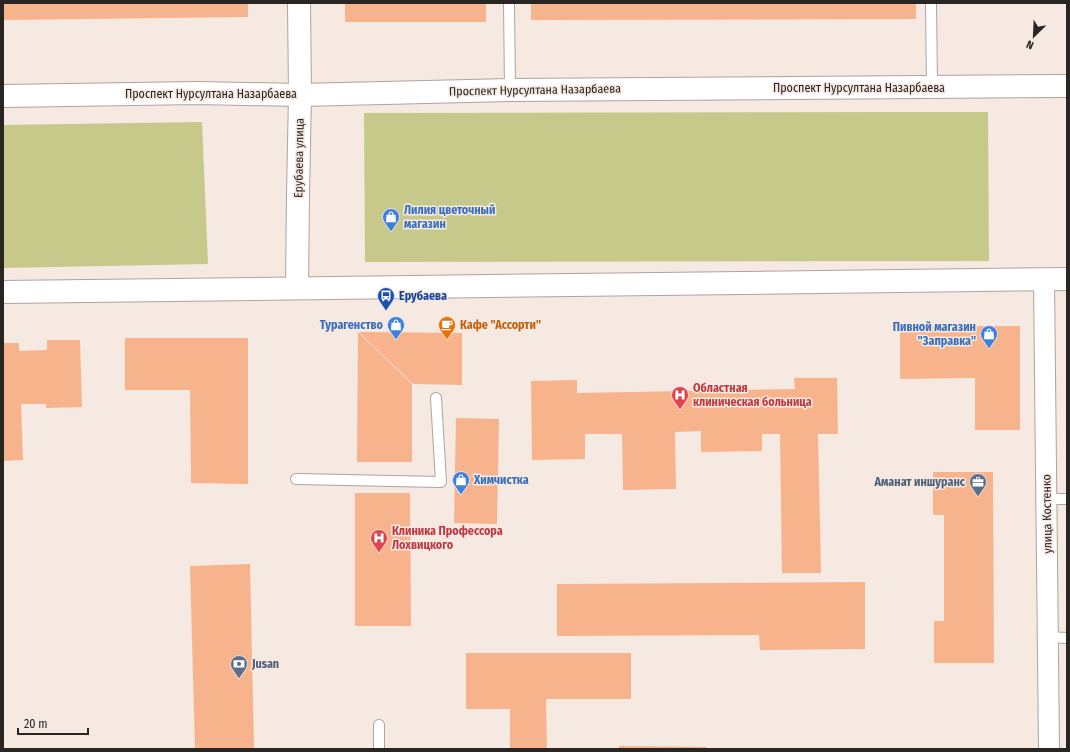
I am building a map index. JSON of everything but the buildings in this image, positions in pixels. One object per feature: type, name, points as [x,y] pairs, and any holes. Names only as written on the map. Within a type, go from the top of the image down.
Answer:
[{"type":"main road","name":"Ерубаева улица","points":[[297,288],[300,95],[299,3]]},
{"type":"main road","name":"Проспект Нурсултана Назарбаева","points":[[3,96],[198,93],[300,95],[510,90],[1067,86]]},
{"type":"main road","points":[[3,292],[1067,279]]},
{"type":"street","name":"улица Костенко","points":[[1044,280],[1047,499],[1058,637],[1049,749]]},
{"type":"lane","points":[[509,3],[510,90]]},
{"type":"lane","points":[[931,3],[932,87]]},
{"type":"lane","points":[[296,479],[441,482],[436,398]]},
{"type":"lane","points":[[1047,499],[1067,499]]},
{"type":"lane","points":[[379,725],[379,749]]},
{"type":"green space","points":[[988,112],[989,261],[365,262],[364,113]]},
{"type":"green space","points":[[202,122],[208,264],[3,268],[3,125]]},
{"type":"place","name":"Лилия цветочный магазин","points":[[391,232]]},
{"type":"place","name":"Ерубаева","points":[[386,311]]},
{"type":"place","name":"Турагенство","points":[[396,340]]},
{"type":"place","name":"Кафе \"Ассорти\"","points":[[447,340]]},
{"type":"place","name":"Пивной магазин \"Заправка\"","points":[[989,349]]},
{"type":"place","name":"Областная клиническая больница","points":[[680,410]]},
{"type":"place","name":"Химчистка","points":[[461,495]]},
{"type":"place","name":"Аманат иншуранс","points":[[978,497]]},
{"type":"place","name":"Клиника Профессора Лохвицкого","points":[[379,553]]},
{"type":"place","name":"Jusan","points":[[239,679]]}]
